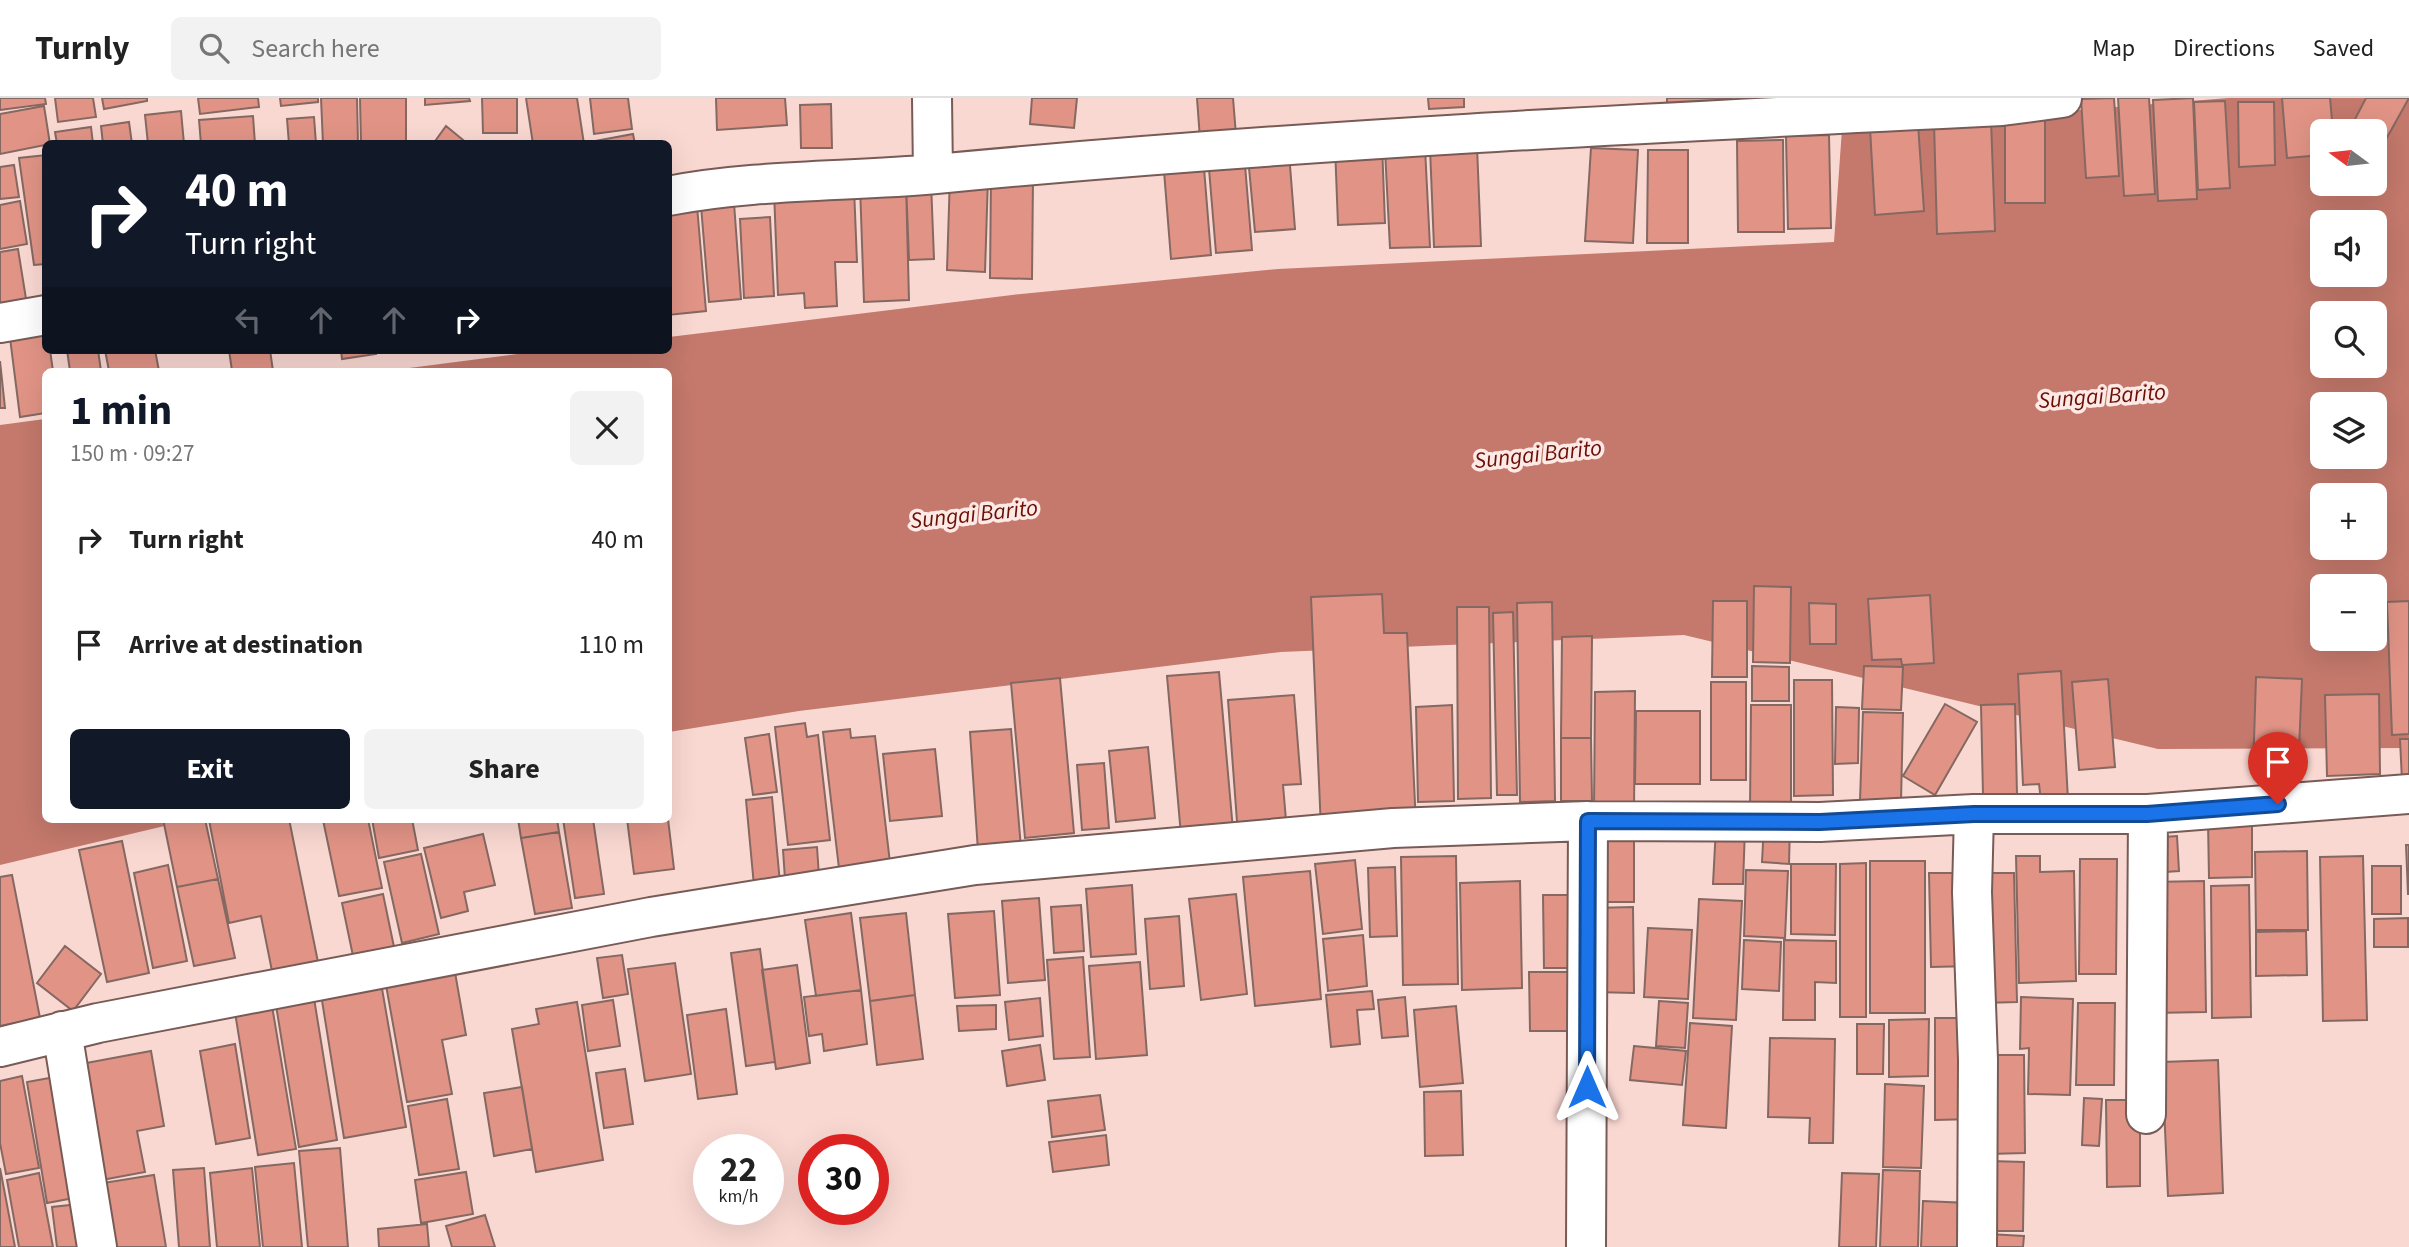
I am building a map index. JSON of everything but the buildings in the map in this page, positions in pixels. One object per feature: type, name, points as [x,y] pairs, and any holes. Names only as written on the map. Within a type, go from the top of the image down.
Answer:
[{"type":"street","points":[[932,98],[933,174]]},
{"type":"street","points":[[672,195],[706,188],[933,174],[1013,165],[1346,140],[2002,106],[2062,98]]},
{"type":"street","points":[[0,323],[42,316]]},
{"type":"street","points":[[0,1047],[62,1031],[637,920],[975,865],[1393,828],[1588,821],[1820,822],[1974,814],[2147,814],[2409,794]]},
{"type":"street","points":[[1974,814],[1972,892],[1978,1060],[1977,1247]]},
{"type":"street","points":[[2146,1114],[2147,814]]},
{"type":"street","points":[[1586,1247],[1588,821]]},
{"type":"street","points":[[62,1031],[97,1247]]},
{"type":"water","name":"Sungai Barito","points":[[2228,98],[2409,98],[2409,748],[2158,749],[1684,635],[1281,652],[799,711],[672,732],[672,368],[409,368],[517,354],[672,354],[672,337],[1021,294],[1278,269],[1834,242],[1842,129]]},
{"type":"water","points":[[42,419],[42,823],[177,823],[0,865],[0,425]]},
{"type":"route","points":[[1587,1087],[1588,821],[1820,822],[1974,814],[2147,814],[2278,804]]}]
